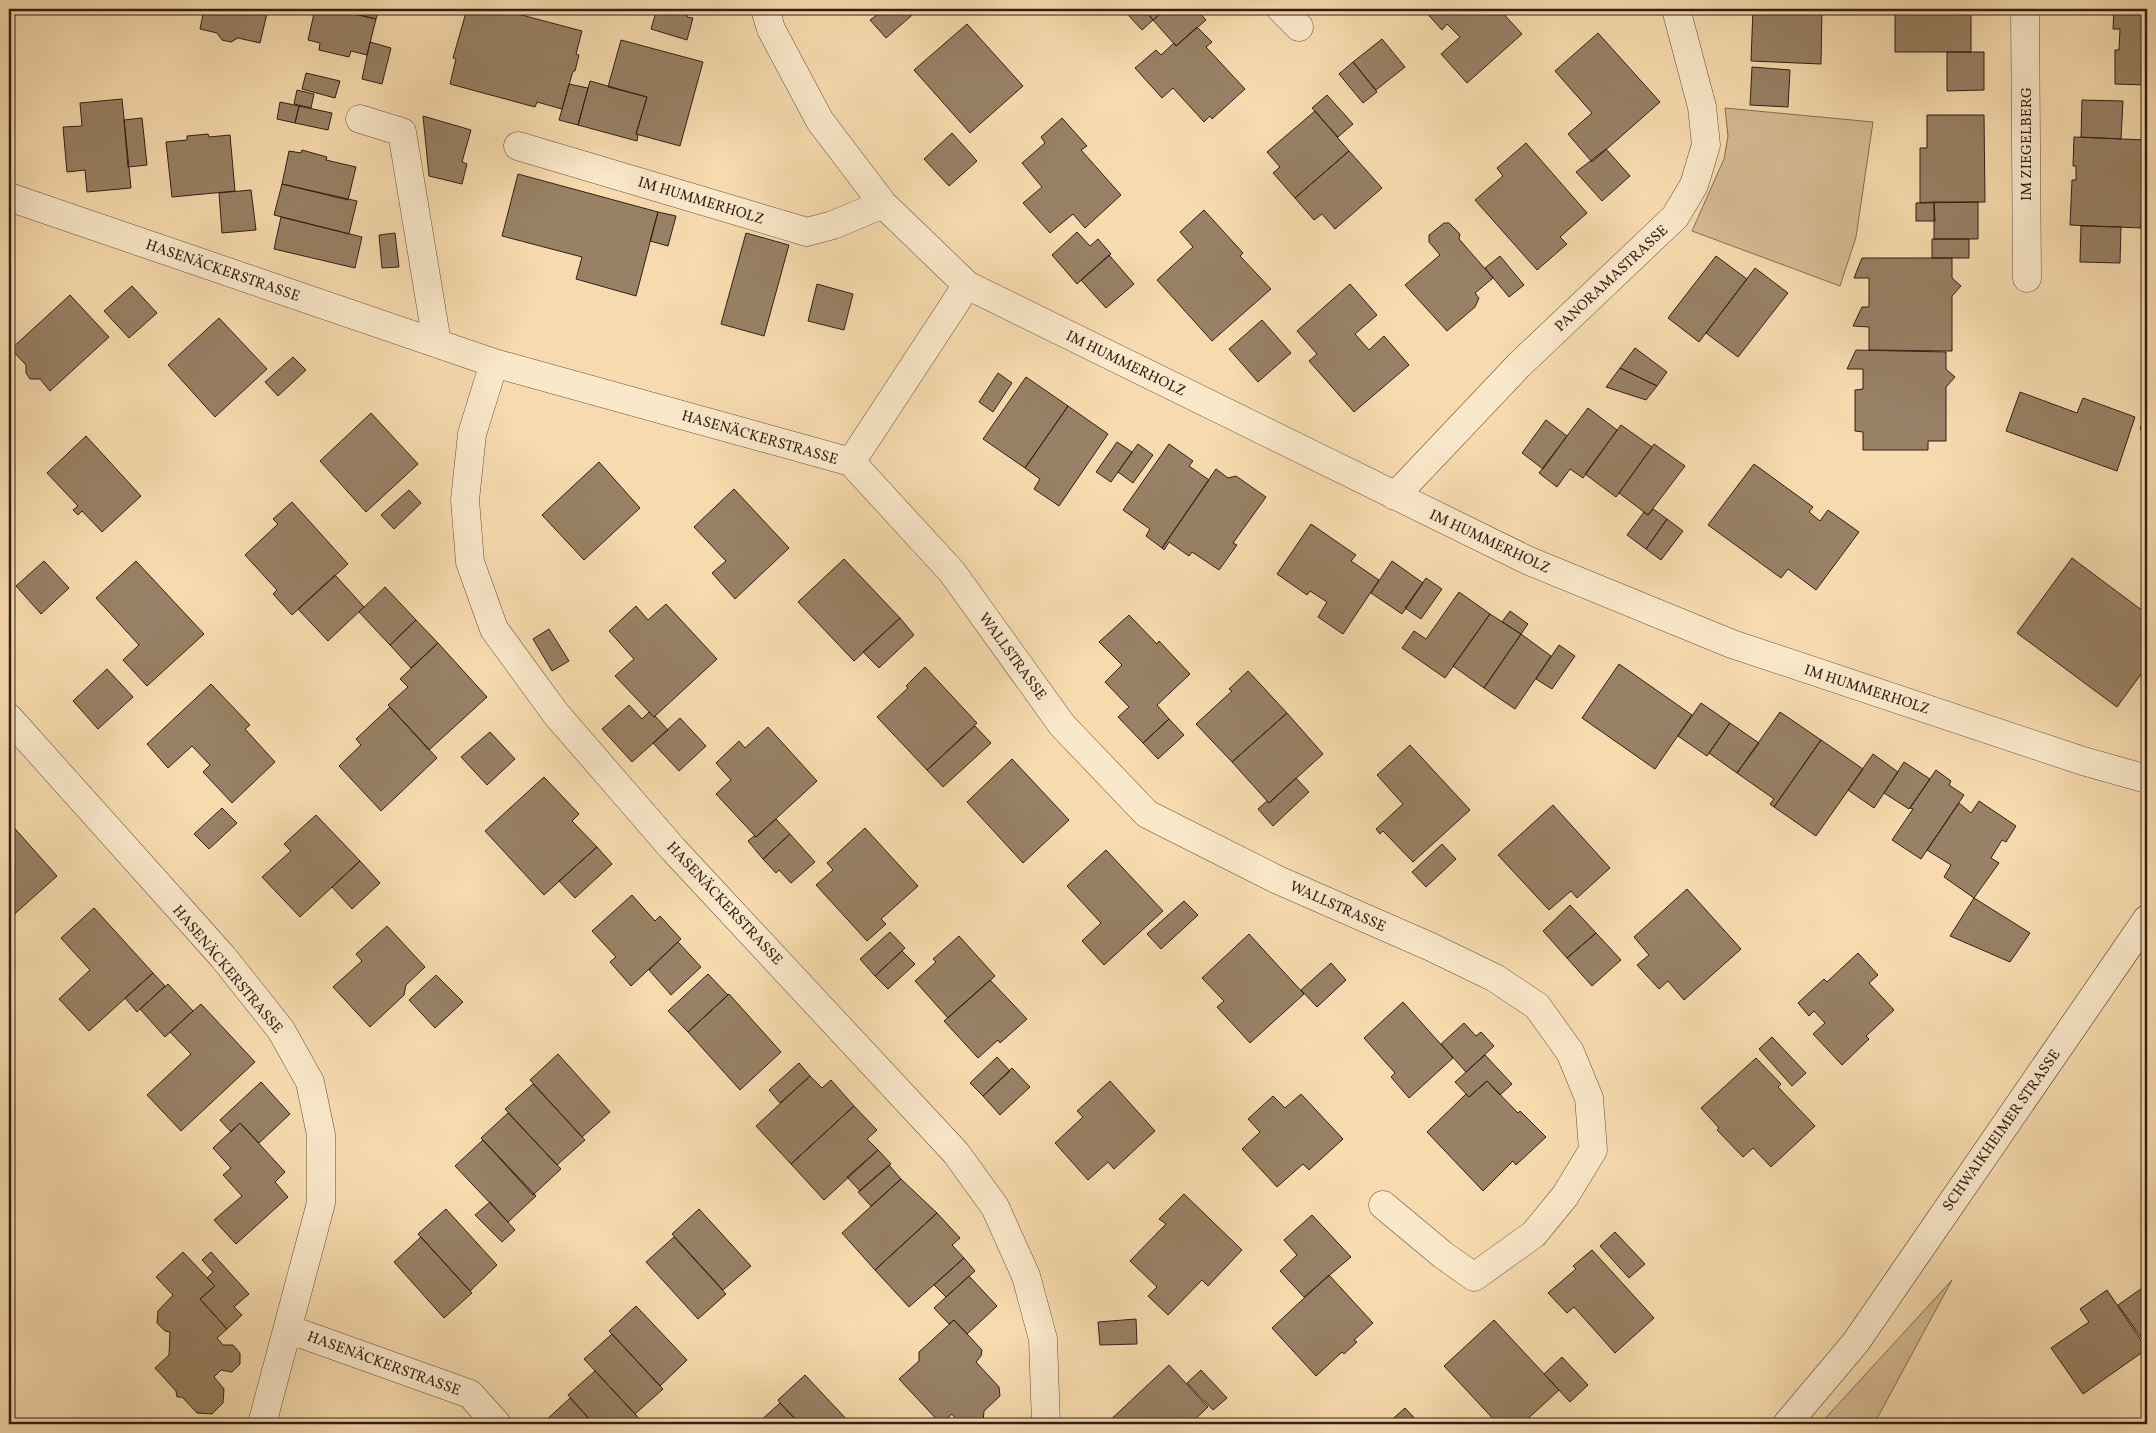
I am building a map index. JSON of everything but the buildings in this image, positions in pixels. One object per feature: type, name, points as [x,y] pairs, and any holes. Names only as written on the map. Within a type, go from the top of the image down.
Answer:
[{"type":"street","name":"IM HUMMERHOLZ","points":[[764,9],[771,29],[820,121],[883,204],[967,285],[1529,561],[1732,644],[2083,761],[2147,779]]},
{"type":"street","name":"PANORAMASTRASSE","points":[[1396,496],[1519,365],[1675,217],[1685,201],[1694,185],[1706,145],[1702,107],[1676,9]]},
{"type":"street","name":"IM ZIEGELBERG","points":[[2025,9],[2027,278]]},
{"type":"street","points":[[360,119],[402,132],[437,343]]},
{"type":"street","name":"IM HUMMERHOLZ","points":[[518,146],[806,232],[833,225],[883,204]]},
{"type":"street","name":"HASENÄCKERSTRASSE","points":[[9,197],[494,362],[850,462],[967,285]]},
{"type":"street","name":"HASENÄCKERSTRASSE","points":[[494,362],[472,434],[464,500],[470,562],[494,629],[556,714],[673,849],[956,1153],[995,1207],[1026,1276],[1043,1339],[1046,1424]]},
{"type":"street","name":"WALLSTRASSE","points":[[850,462],[952,572],[1062,725],[1147,814],[1278,880],[1431,947],[1495,978],[1537,1006],[1570,1052],[1589,1098],[1593,1150],[1565,1196],[1534,1234],[1474,1276],[1443,1256],[1383,1205]]},
{"type":"street","name":"HASENÄCKERSTRASSE","points":[[9,718],[222,957],[281,1030],[310,1082],[321,1135],[321,1203],[262,1424]]},
{"type":"street","name":"SCHWAIKHEIMER STRASSE","points":[[1787,1424],[1856,1342],[2147,919]]},
{"type":"street","name":"HASENÄCKERSTRASSE","points":[[288,1329],[470,1394],[497,1424]]},
{"type":"shaded area","points":[[1725,108],[1873,122],[1856,237],[1840,286],[1692,231],[1724,159],[1728,136]]},
{"type":"shaded area","points":[[1952,1280],[1874,1424],[1820,1424]]}]
